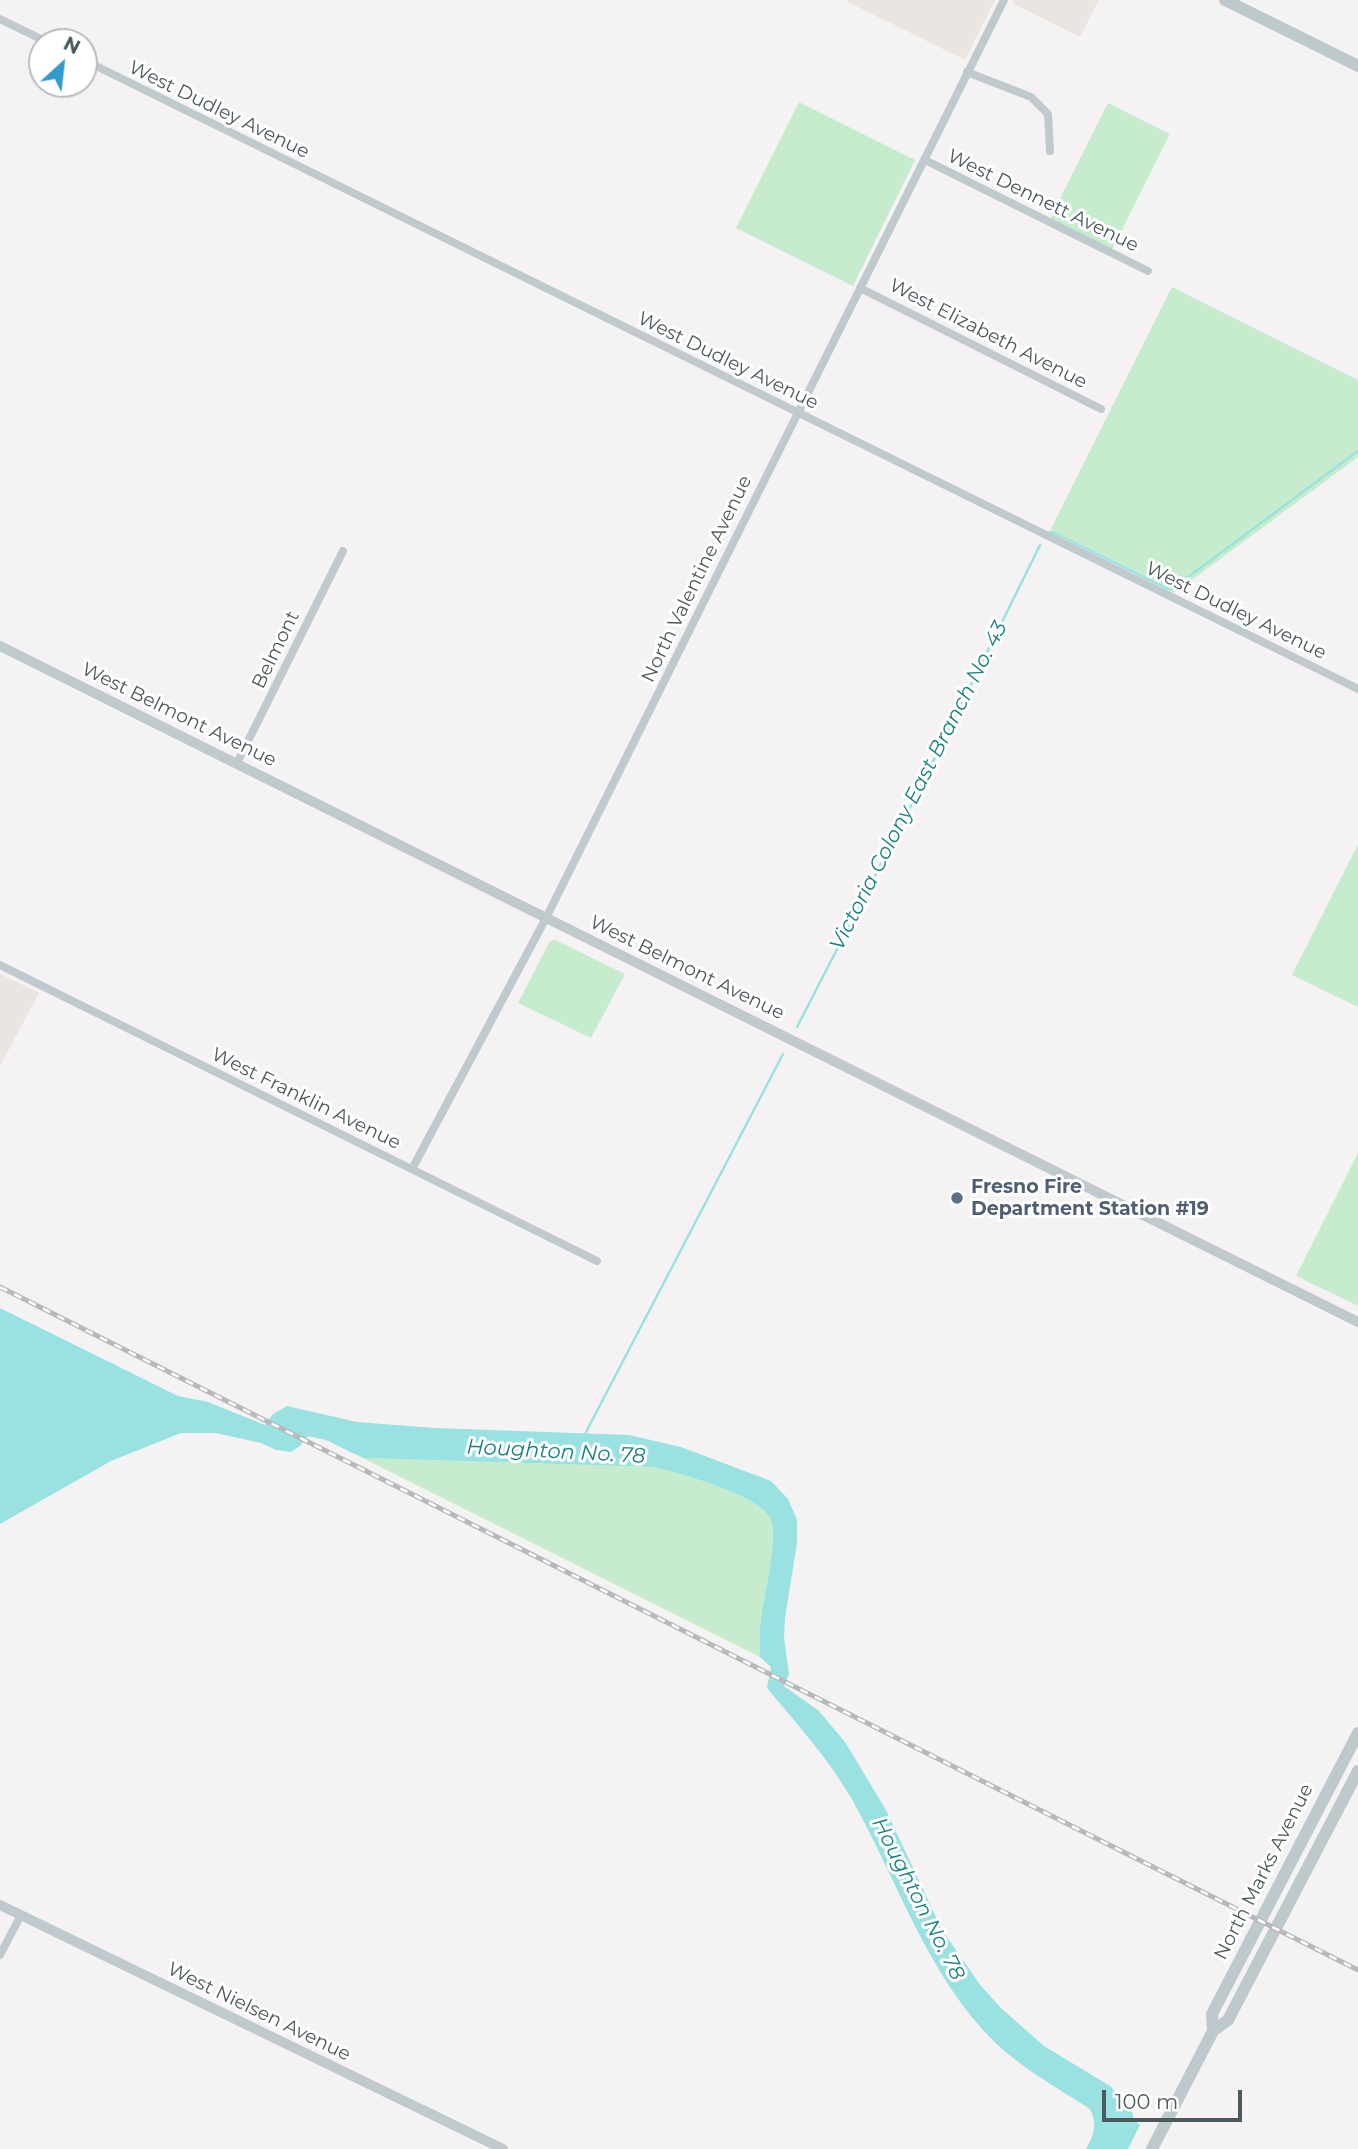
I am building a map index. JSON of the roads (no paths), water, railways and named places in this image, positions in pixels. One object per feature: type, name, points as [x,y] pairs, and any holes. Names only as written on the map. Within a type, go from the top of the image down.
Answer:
[{"type":"main road","points":[[1226,0],[1358,65]]},
{"type":"main road","name":"North Marks Avenue","points":[[1213,2031],[1212,2014],[1358,1733]]},
{"type":"main road","name":"North Marks Avenue","points":[[1152,2149],[1213,2031],[1228,2020],[1358,1771]]},
{"type":"street","name":"North Valentine Avenue","points":[[412,1169],[546,918],[1004,0]]},
{"type":"street","points":[[0,19],[28,33]]},
{"type":"street","name":"West Dudley Avenue","points":[[98,67],[1358,689]]},
{"type":"street","points":[[967,72],[1031,97],[1048,114],[1050,151]]},
{"type":"street","name":"West Dennett Avenue","points":[[925,160],[1148,271]]},
{"type":"street","name":"West Elizabeth Avenue","points":[[860,288],[1101,408]]},
{"type":"street","name":"Belmont","points":[[237,763],[343,551]]},
{"type":"street","name":"West Belmont Avenue","points":[[0,646],[1358,1322]]},
{"type":"street","name":"West Franklin Avenue","points":[[0,965],[597,1261]]},
{"type":"street","name":"West Nielsen Avenue","points":[[0,1905],[503,2149]]},
{"type":"street","points":[[0,1955],[21,1915]]},
{"type":"water","name":"Houghton No. 78","points":[[0,1308],[178,1396],[208,1402],[265,1425],[273,1414],[287,1406],[357,1422],[435,1428],[629,1435],[681,1447],[771,1481],[788,1499],[797,1520],[797,1543],[785,1618],[784,1638],[789,1674],[784,1686],[819,1711],[845,1742],[886,1810],[942,1930],[981,1986],[1002,2009],[1044,2046],[1110,2086],[1131,2109],[1135,2121],[1140,2125],[1128,2149],[1086,2149],[1094,2129],[1090,2109],[1007,2053],[994,2042],[962,2004],[926,1947],[867,1827],[842,1783],[767,1688],[771,1667],[760,1657],[760,1637],[773,1540],[770,1518],[763,1509],[718,1486],[654,1467],[363,1458],[326,1440],[308,1436],[291,1452],[216,1433],[181,1433],[111,1461],[0,1524]]},
{"type":"waterway","name":"Victoria Colony East Branch No. 43","points":[[1047,532],[1172,589],[1358,451]]},
{"type":"waterway","name":"Victoria Colony East Branch No. 43","points":[[797,1027],[919,790],[1040,545]]},
{"type":"waterway","name":"Victoria Colony East Branch No. 43","points":[[584,1436],[783,1054]]},
{"type":"railway","points":[[0,1287],[1358,1970]]},
{"type":"place","name":"Fresno Fire Department Station #19","points":[[957,1198]]}]
